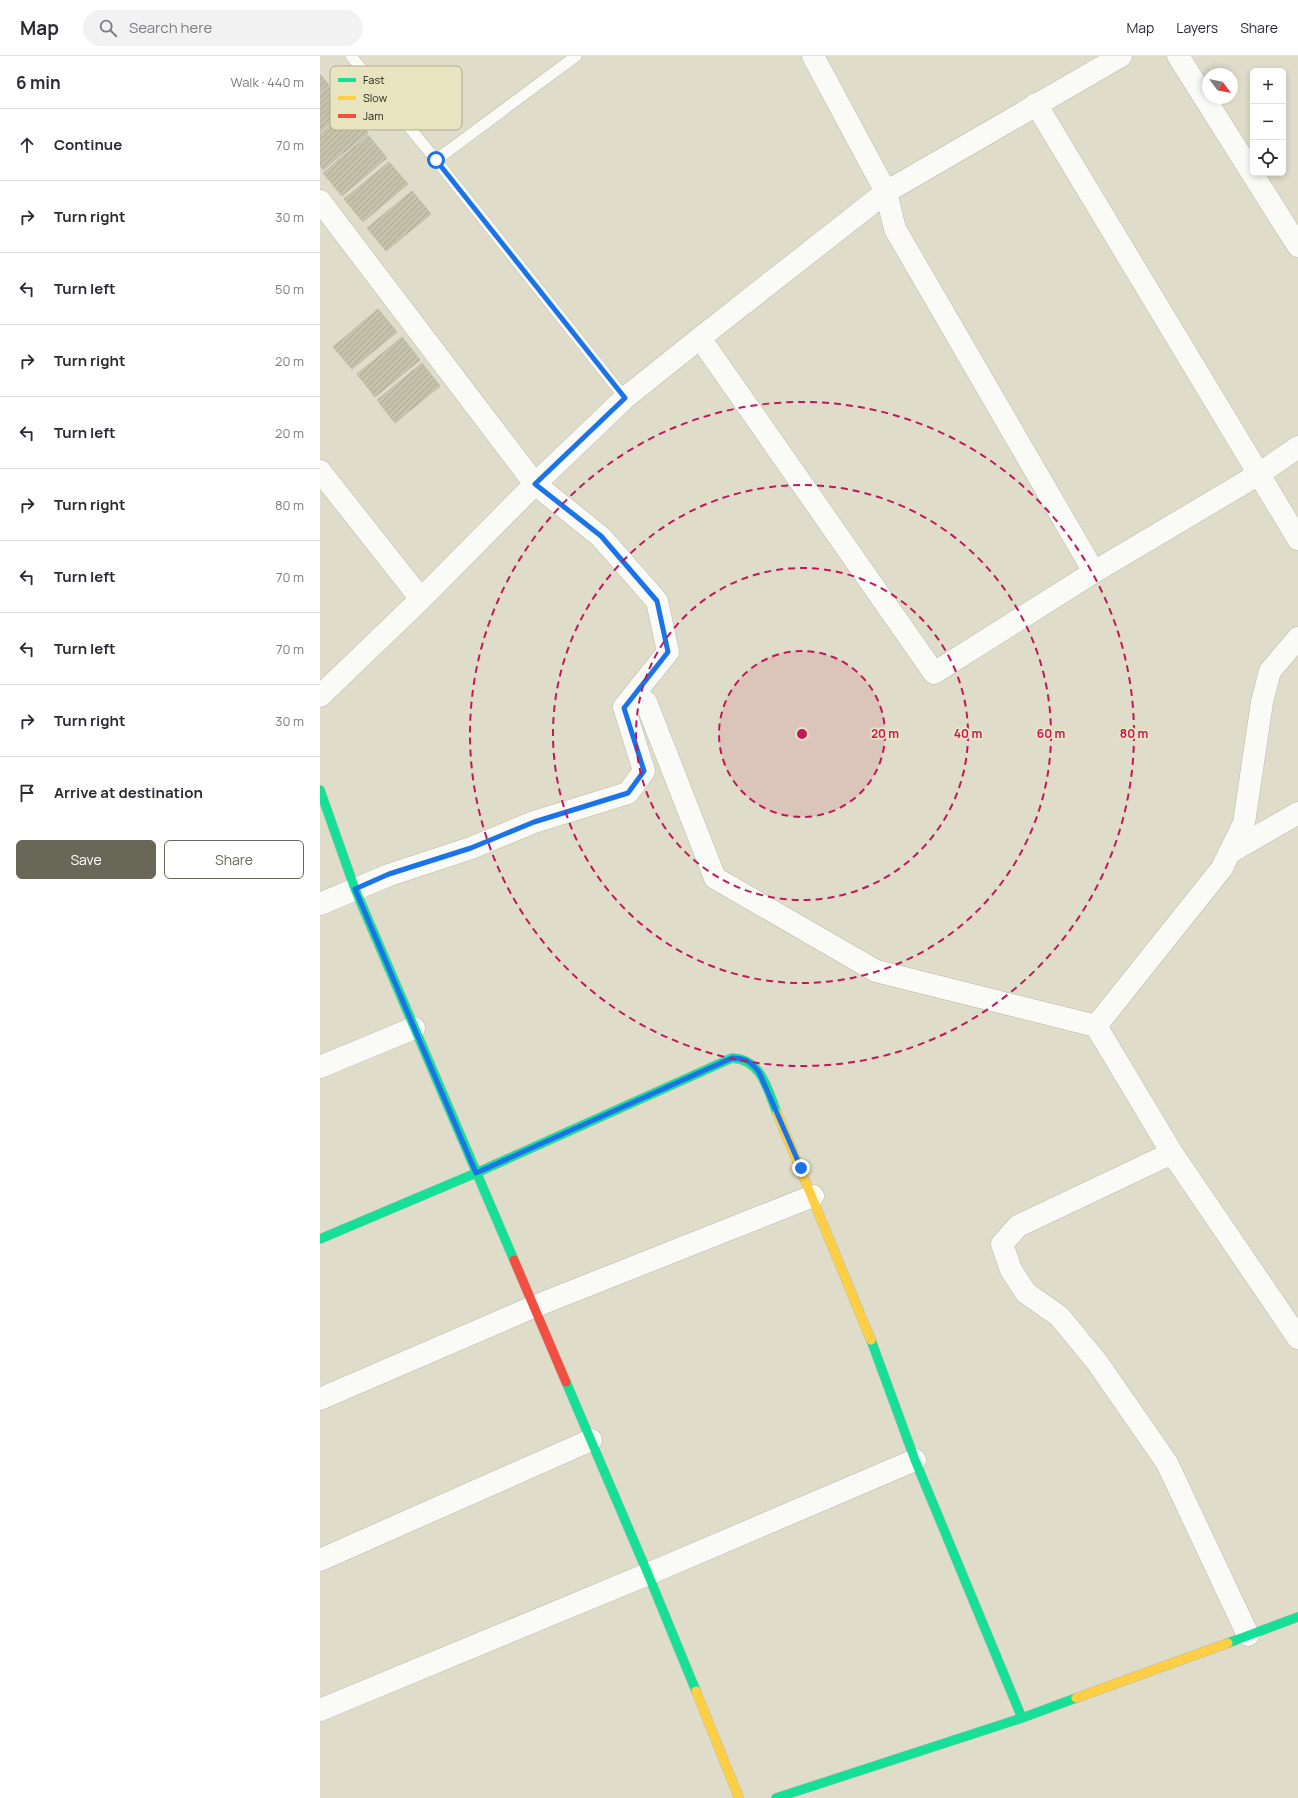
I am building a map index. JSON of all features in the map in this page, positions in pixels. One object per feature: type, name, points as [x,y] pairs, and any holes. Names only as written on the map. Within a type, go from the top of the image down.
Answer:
[{"type":"street","points":[[813,56],[886,192],[895,229],[1094,572]]},
{"type":"street","points":[[320,696],[421,599],[535,484],[625,398],[700,338],[886,192],[1036,104],[1122,56]]},
{"type":"street","points":[[1178,56],[1298,246]]},
{"type":"street","points":[[1036,104],[1298,539]]},
{"type":"street","points":[[320,201],[535,484],[601,536],[657,601],[668,652],[624,708]]},
{"type":"street","points":[[700,338],[934,673],[1094,572],[1259,474],[1298,447]]},
{"type":"street","points":[[320,471],[421,599]]},
{"type":"street","points":[[1096,1026],[1222,868],[1244,823],[1262,702],[1270,671],[1298,638]]},
{"type":"street","points":[[624,708],[646,702],[715,878],[876,971],[1096,1026],[1172,1153],[1298,1338]]},
{"type":"street","points":[[320,904],[389,874],[471,848],[534,822],[628,793],[644,771],[624,708]]},
{"type":"street","points":[[320,790],[355,889],[648,1574],[739,1798]]},
{"type":"street","points":[[1229,853],[1298,813]]},
{"type":"street","points":[[320,1067],[414,1028]]},
{"type":"street","points":[[320,1239],[476,1173],[732,1058],[744,1058],[751,1062],[759,1072],[813,1196],[865,1323],[915,1460],[1022,1718]]},
{"type":"street","points":[[1172,1153],[1018,1226],[1002,1244],[1011,1270],[1026,1292],[1059,1316],[1078,1338],[1097,1362],[1167,1463],[1248,1635]]},
{"type":"street","points":[[320,1399],[533,1307],[813,1196]]},
{"type":"street","points":[[320,1560],[591,1440]]},
{"type":"street","points":[[320,1710],[648,1574],[915,1460]]},
{"type":"street","points":[[776,1798],[1022,1718],[1298,1617]]},
{"type":"lane","points":[[351,56],[359,66]]},
{"type":"lane","points":[[436,160],[576,56]]},
{"type":"lane","points":[[411,130],[625,398]]},
{"type":"building","points":[[320,74],[329,85],[320,92]]},
{"type":"building","points":[[328,87],[330,89],[330,123],[320,132],[320,94]]},
{"type":"building","points":[[330,126],[330,130],[366,130],[368,133],[323,170],[320,166],[320,134]]},
{"type":"building","points":[[368,135],[387,158],[342,196],[323,173]]},
{"type":"building","points":[[389,162],[408,184],[363,222],[344,199]]},
{"type":"building","points":[[412,191],[431,214],[386,251],[367,228]]},
{"type":"building","points":[[378,309],[397,332],[352,369],[333,347]]},
{"type":"building","points":[[402,337],[420,360],[375,397],[357,374]]},
{"type":"building","points":[[422,363],[440,386],[395,423],[377,400]]},
{"type":"traffic: fast","points":[[320,790],[355,889],[514,1260]]},
{"type":"traffic: fast","points":[[320,1239],[476,1173],[732,1058],[742,1060],[757,1070],[767,1086],[777,1113]]},
{"type":"traffic: fast","points":[[871,1340],[915,1460],[1022,1718]]},
{"type":"traffic: fast","points":[[566,1382],[696,1691]]},
{"type":"traffic: fast","points":[[1228,1643],[1298,1617]]},
{"type":"traffic: fast","points":[[776,1798],[1022,1718],[1076,1698]]},
{"type":"traffic: slow","points":[[777,1113],[871,1340]]},
{"type":"traffic: slow","points":[[1076,1698],[1228,1643]]},
{"type":"traffic: slow","points":[[696,1691],[739,1798]]},
{"type":"traffic: jam","points":[[514,1260],[566,1382]]},
{"type":"route","points":[[436,160],[625,398],[535,484],[601,536],[657,601],[668,652],[624,708],[644,771],[628,793],[534,822],[471,848],[389,874],[355,889],[476,1173],[732,1058],[744,1058],[751,1062],[759,1072],[801,1168]]}]
